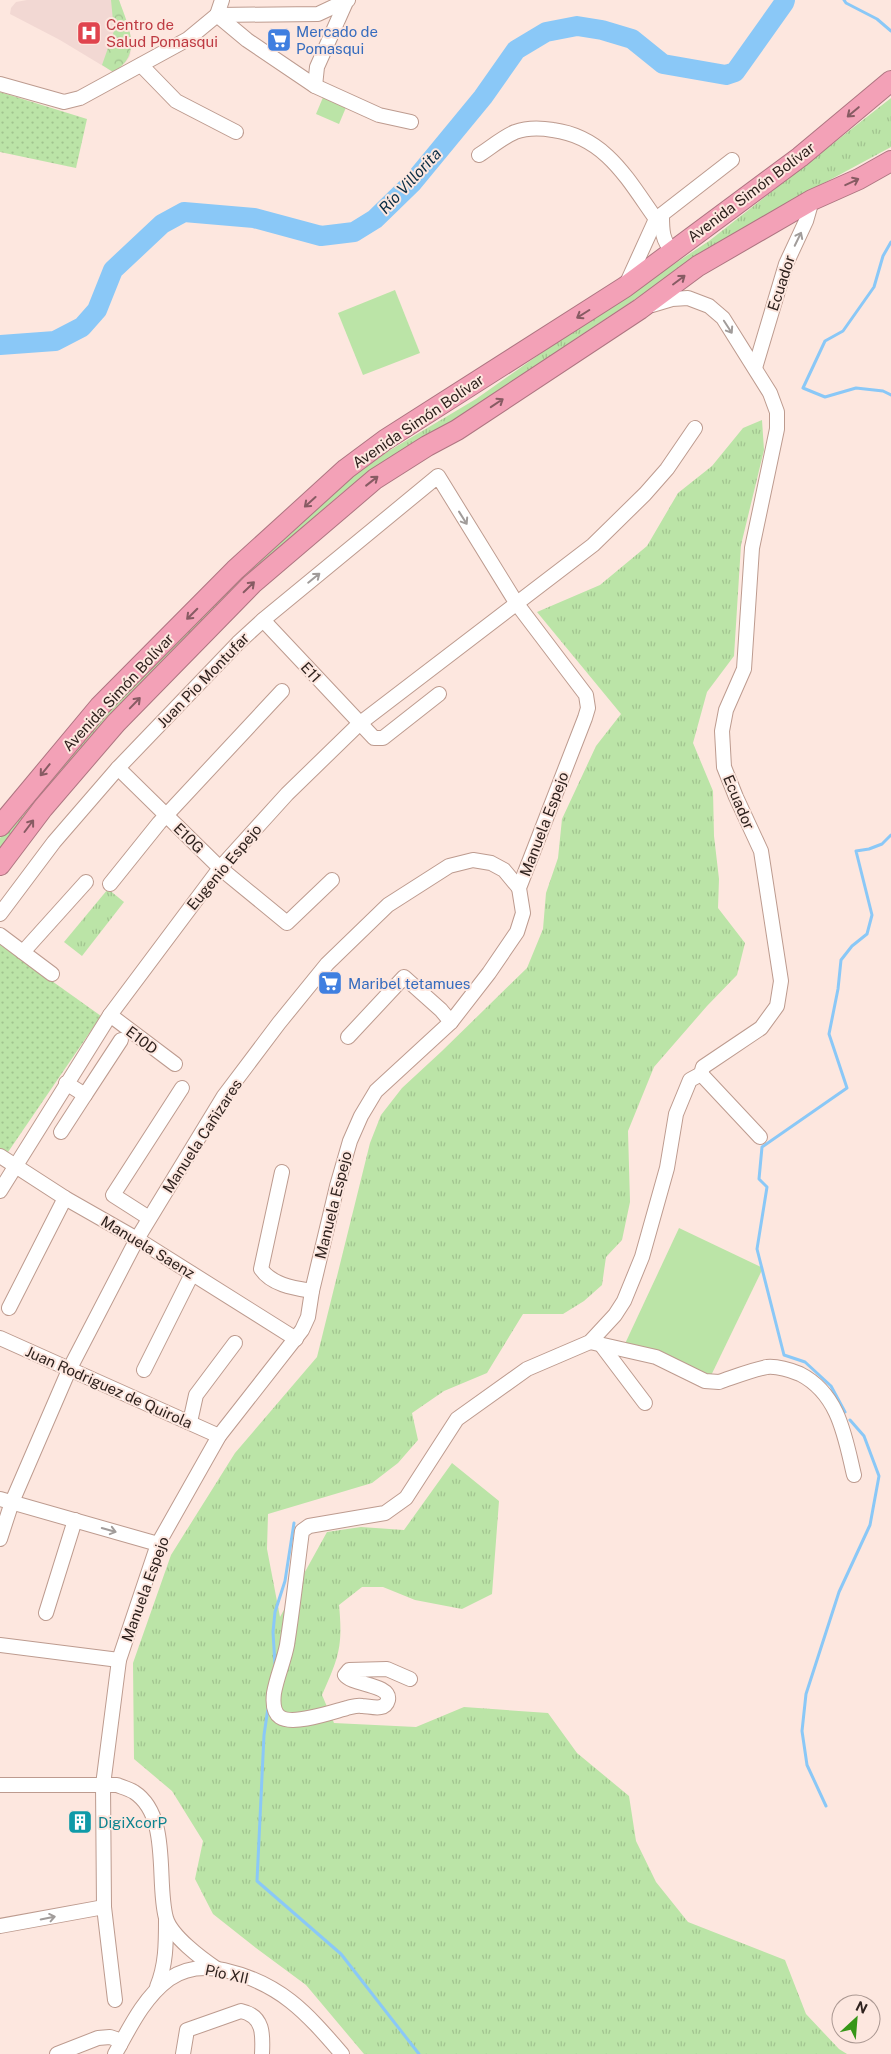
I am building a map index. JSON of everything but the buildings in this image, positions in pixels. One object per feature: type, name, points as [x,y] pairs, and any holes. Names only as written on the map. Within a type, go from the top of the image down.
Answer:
[{"type":"highway","name":"Avenida Simón Bolívar","points":[[0,826],[100,706],[235,570],[346,469],[385,440],[624,288],[800,157],[891,81]]},
{"type":"highway","name":"Avenida Simón Bolívar","points":[[0,865],[43,808],[116,723],[252,584],[375,479],[427,446],[457,430],[640,309],[698,266],[812,200],[859,179],[891,161]]},
{"type":"street","points":[[0,84],[64,102],[80,98],[188,39],[217,15],[222,0]]},
{"type":"street","points":[[217,15],[318,14],[347,1]]},
{"type":"street","points":[[315,86],[318,67],[347,1]]},
{"type":"street","points":[[217,15],[247,40],[315,86],[379,115],[411,122]]},
{"type":"street","points":[[141,65],[176,101],[236,132]]},
{"type":"street","points":[[479,155],[514,132],[540,128],[569,132],[596,146],[616,163],[659,217],[662,236],[673,252]]},
{"type":"street","points":[[624,288],[659,217],[732,160]]},
{"type":"street","name":"Ecuador","points":[[755,368],[786,264],[806,221],[812,200]]},
{"type":"street","name":"Ecuador","points":[[596,1344],[624,1301],[642,1257],[667,1168],[676,1114],[690,1080],[701,1074],[703,1067],[761,1028],[777,1006],[781,981],[761,851],[724,767],[722,731],[726,710],[744,669],[752,548],[777,429],[777,412],[770,392],[723,318],[709,306],[688,298],[672,299],[640,309]]},
{"type":"street","name":"Eugenio Espejo","points":[[0,1191],[110,1015],[220,868],[287,794],[359,724],[593,545],[626,515],[667,469],[695,428]]},
{"type":"street","name":"Manuela Espejo","points":[[115,2000],[104,1907],[103,1785],[119,1660],[158,1544],[218,1436],[296,1339],[308,1317],[312,1290],[337,1186],[350,1141],[361,1116],[376,1091],[451,1022],[489,973],[517,932],[523,913],[519,888],[588,708],[586,695],[517,604],[438,476]]},
{"type":"street","name":"Juan Pio Montufar","points":[[0,914],[54,842],[118,768],[238,643],[263,620],[438,476]]},
{"type":"street","name":"E11","points":[[263,620],[374,738],[383,738],[438,694]]},
{"type":"street","points":[[110,884],[166,815],[282,692]]},
{"type":"street","name":"E10G","points":[[118,768],[220,868],[287,923],[332,880]]},
{"type":"street","name":"Manuela Cañizares","points":[[0,1539],[6,1501],[69,1370],[137,1239],[224,1096],[268,1038],[327,964],[388,905],[449,866],[473,860],[491,863],[504,870],[519,888]]},
{"type":"street","points":[[23,952],[86,882]]},
{"type":"street","points":[[0,935],[52,974]]},
{"type":"street","points":[[348,1037],[404,976],[441,1010],[451,1022]]},
{"type":"street","name":"E10D","points":[[110,1015],[175,1064]]},
{"type":"street","points":[[61,1132],[121,1040]]},
{"type":"street","points":[[701,1074],[760,1137]]},
{"type":"street","points":[[66,1084],[85,1095]]},
{"type":"street","points":[[150,1218],[113,1195],[182,1088]]},
{"type":"street","name":"Manuela Saenz","points":[[0,1156],[65,1198],[137,1239],[296,1339]]},
{"type":"street","points":[[282,1172],[261,1269],[273,1281],[312,1290]]},
{"type":"street","points":[[9,1308],[65,1198]]},
{"type":"street","points":[[144,1370],[192,1274]]},
{"type":"street","name":"Juan Rodriguez de Quirola","points":[[0,1338],[218,1436]]},
{"type":"street","points":[[190,1422],[196,1395],[235,1343]]},
{"type":"street","points":[[596,1344],[645,1403]]},
{"type":"street","points":[[410,1679],[387,1669],[349,1670],[346,1675],[350,1680],[380,1688],[386,1693],[388,1701],[385,1706],[379,1708],[356,1706],[297,1720],[285,1720],[278,1716],[274,1707],[274,1693],[287,1645],[302,1532],[309,1526],[385,1514],[395,1508],[406,1498],[457,1419],[528,1369],[596,1344],[656,1357],[705,1381],[712,1382],[719,1382],[768,1367],[789,1369],[811,1380],[829,1397],[839,1419],[854,1475]]},
{"type":"street","points":[[6,1501],[158,1544]]},
{"type":"street","points":[[46,1613],[75,1520]]},
{"type":"street","points":[[0,1645],[119,1660]]},
{"type":"street","points":[[0,1785],[117,1785],[134,1792],[150,1812],[157,1826],[166,1920],[166,1954],[163,1973],[155,1990]]},
{"type":"street","points":[[0,1926],[104,1907]]},
{"type":"street","points":[[166,1920],[190,1949],[217,1969]]},
{"type":"street","name":"Pío XII","points":[[117,2046],[155,1990],[171,1977],[200,1967],[246,1975],[269,1986],[294,2003],[321,2029],[342,2054]]},
{"type":"street","points":[[182,2054],[186,2030],[241,2010],[251,2013],[260,2023],[263,2035],[262,2054]]},
{"type":"street","points":[[57,2054],[104,2036],[117,2046]]},
{"type":"shaded area","name":"Centro de Salud Pomasqui","points":[[27,0],[119,0],[132,40],[130,56],[125,63],[113,72],[60,40],[10,14],[11,8],[16,2]]},
{"type":"green space","points":[[111,0],[119,0],[131,39],[131,49],[128,57],[123,65],[113,72],[102,65],[114,31]]},
{"type":"green space","points":[[0,92],[87,119],[76,168],[0,152]]},
{"type":"green space","points":[[324,95],[347,105],[339,124],[316,114]]},
{"type":"green space","points":[[891,98],[891,147],[774,210],[714,247],[578,337],[481,405],[367,475],[343,492],[305,525],[156,668],[84,747],[0,848],[0,838],[79,741],[196,619],[339,487],[387,452],[476,399],[574,330],[709,241]]},
{"type":"green space","points":[[395,290],[420,353],[363,375],[338,313]]},
{"type":"green space","points":[[762,420],[764,450],[741,545],[734,656],[707,692],[693,743],[713,791],[714,836],[719,879],[718,908],[745,943],[737,975],[707,1006],[654,1067],[628,1131],[630,1202],[622,1240],[606,1257],[602,1285],[584,1301],[563,1314],[523,1314],[487,1373],[444,1391],[412,1413],[418,1440],[398,1463],[372,1483],[268,1514],[267,1549],[280,1617],[327,1532],[361,1527],[404,1530],[452,1463],[499,1501],[492,1594],[462,1609],[415,1600],[383,1587],[362,1587],[339,1605],[340,1641],[336,1661],[322,1695],[334,1723],[416,1727],[464,1707],[548,1713],[577,1753],[629,1796],[636,1841],[656,1882],[688,1922],[785,1960],[806,2014],[831,2041],[831,2044],[834,2044],[847,2054],[364,2054],[306,1985],[213,1914],[195,1879],[203,1841],[172,1791],[134,1759],[133,1663],[171,1555],[235,1453],[317,1357],[370,1143],[381,1115],[402,1088],[527,968],[543,929],[546,893],[558,858],[562,819],[596,746],[621,714],[537,612],[600,585],[647,546],[678,493],[712,466],[743,428]]},
{"type":"green space","points":[[108,889],[124,902],[82,956],[64,942]]},
{"type":"green space","points":[[0,944],[101,1016],[6,1155],[0,1150]]},
{"type":"green space","points":[[679,1228],[763,1268],[705,1388],[623,1348]]},
{"type":"waterway","name":"Río Villorita","points":[[0,345],[55,341],[82,327],[97,310],[113,270],[162,224],[184,212],[254,218],[321,236],[354,232],[375,219],[413,182],[483,97],[516,50],[546,32],[577,26],[602,30],[632,39],[663,64],[726,75],[735,72],[785,0]]},
{"type":"waterway","points":[[844,0],[846,3],[877,19],[891,31]]},
{"type":"waterway","points":[[891,242],[883,256],[874,287],[843,331],[825,341],[803,388],[825,397],[856,388],[883,391],[891,395]]},
{"type":"waterway","points":[[845,1412],[831,1386],[805,1362],[784,1355],[757,1249],[767,1187],[759,1179],[762,1147],[847,1088],[829,1034],[838,989],[841,960],[852,946],[867,934],[872,915],[856,851],[882,844],[891,835]]},
{"type":"waterway","points":[[826,1806],[807,1765],[802,1731],[806,1694],[839,1592],[870,1525],[879,1476],[864,1436],[850,1420]]},
{"type":"waterway","points":[[275,1665],[273,1632],[275,1612],[285,1581],[294,1523]]},
{"type":"waterway","points":[[268,1708],[264,1735],[257,1881],[341,1954],[419,2054]]},
{"type":"place","name":"Centro de Salud Pomasqui","points":[[89,33]]},
{"type":"place","name":"Mercado de Pomasqui","points":[[279,40]]},
{"type":"place","name":"Maribel tetamues","points":[[330,983]]},
{"type":"place","name":"DigiXcorP","points":[[80,1822]]}]
